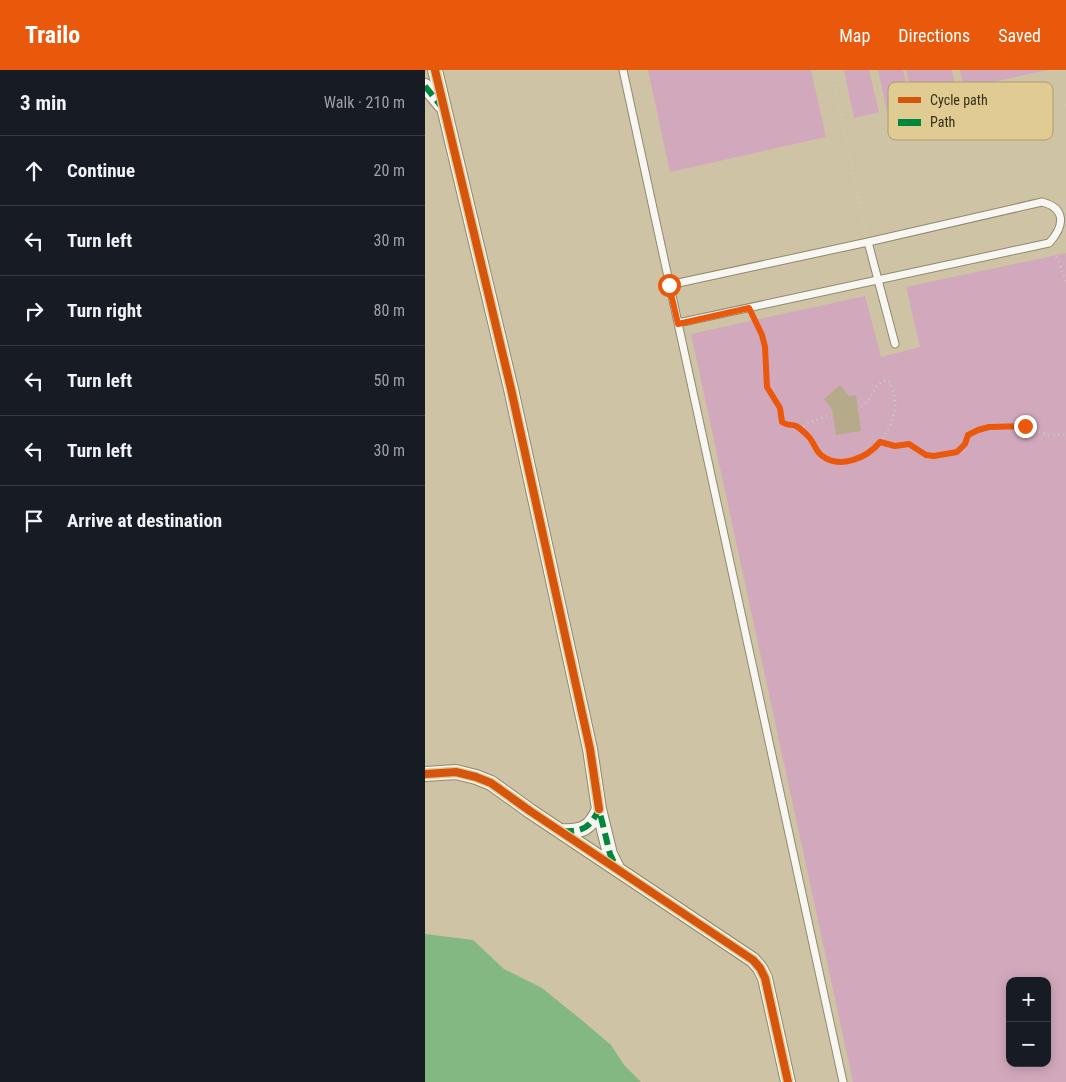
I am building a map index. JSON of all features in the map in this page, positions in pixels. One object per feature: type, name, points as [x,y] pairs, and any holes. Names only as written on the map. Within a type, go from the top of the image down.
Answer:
[{"type":"street","points":[[435,70],[511,389],[590,749],[599,810],[610,854],[617,869]]},
{"type":"street","points":[[425,86],[443,108]]},
{"type":"street","points":[[425,774],[456,772],[491,783],[753,960],[765,978],[788,1082]]},
{"type":"street","points":[[561,831],[576,832],[586,827],[593,821],[599,810]]},
{"type":"lane","points":[[623,70],[843,1082]]},
{"type":"lane","points":[[669,285],[1042,202],[1054,206],[1061,218],[1061,226],[1057,235],[1049,243],[678,324]]},
{"type":"lane","points":[[868,242],[895,344]]},
{"type":"path","points":[[831,70],[868,242]]},
{"type":"path","points":[[1053,102],[1057,101],[1066,105]]},
{"type":"path","points":[[1049,243],[1057,255],[1066,281]]},
{"type":"path","points":[[749,308],[762,335],[765,347],[767,387],[780,408],[782,422],[796,426],[809,437],[821,455],[831,461],[842,462],[857,459],[867,454],[880,442],[892,425],[895,397],[890,382],[882,380],[871,398],[865,405],[860,407]]},
{"type":"path","points":[[800,430],[812,421],[829,415]]},
{"type":"path","points":[[880,442],[895,446],[909,444],[926,455],[934,456],[957,452],[965,444],[968,435],[989,427],[1025,426],[1048,435],[1066,435]]},
{"type":"shaded area","points":[[648,70],[811,70],[826,137],[670,172]]},
{"type":"shaded area","points":[[869,70],[879,112],[854,118],[844,71]]},
{"type":"shaded area","points":[[878,70],[903,70],[906,82],[888,82],[887,111]]},
{"type":"shaded area","points":[[906,70],[952,70],[954,82],[909,82]]},
{"type":"shaded area","points":[[960,70],[1048,70],[992,82],[963,82]]},
{"type":"shaded area","points":[[1066,253],[1066,1082],[853,1082],[691,334],[865,296],[881,357],[920,347],[906,287]]},
{"type":"shaded area","points":[[425,934],[473,940],[504,969],[542,988],[584,1022],[611,1045],[624,1065],[641,1082],[425,1082]]},
{"type":"building","points":[[840,385],[849,396],[856,395],[861,431],[836,435],[832,409],[824,399]]},
{"type":"marked path","points":[[425,86],[441,106]]},
{"type":"marked path","points":[[562,831],[575,831],[585,828],[599,809],[610,854],[616,867]]},
{"type":"cycle path","points":[[435,70],[511,389],[590,749],[599,809]]},
{"type":"cycle path","points":[[425,774],[456,772],[491,783],[753,960],[765,978],[788,1082]]},
{"type":"route","points":[[669,285],[678,324],[749,308],[762,335],[765,347],[767,387],[780,408],[782,422],[796,426],[809,437],[821,455],[831,461],[842,462],[857,459],[867,454],[880,442],[895,446],[909,444],[929,456],[952,454],[965,444],[968,435],[978,430],[989,427],[1025,426]]}]
